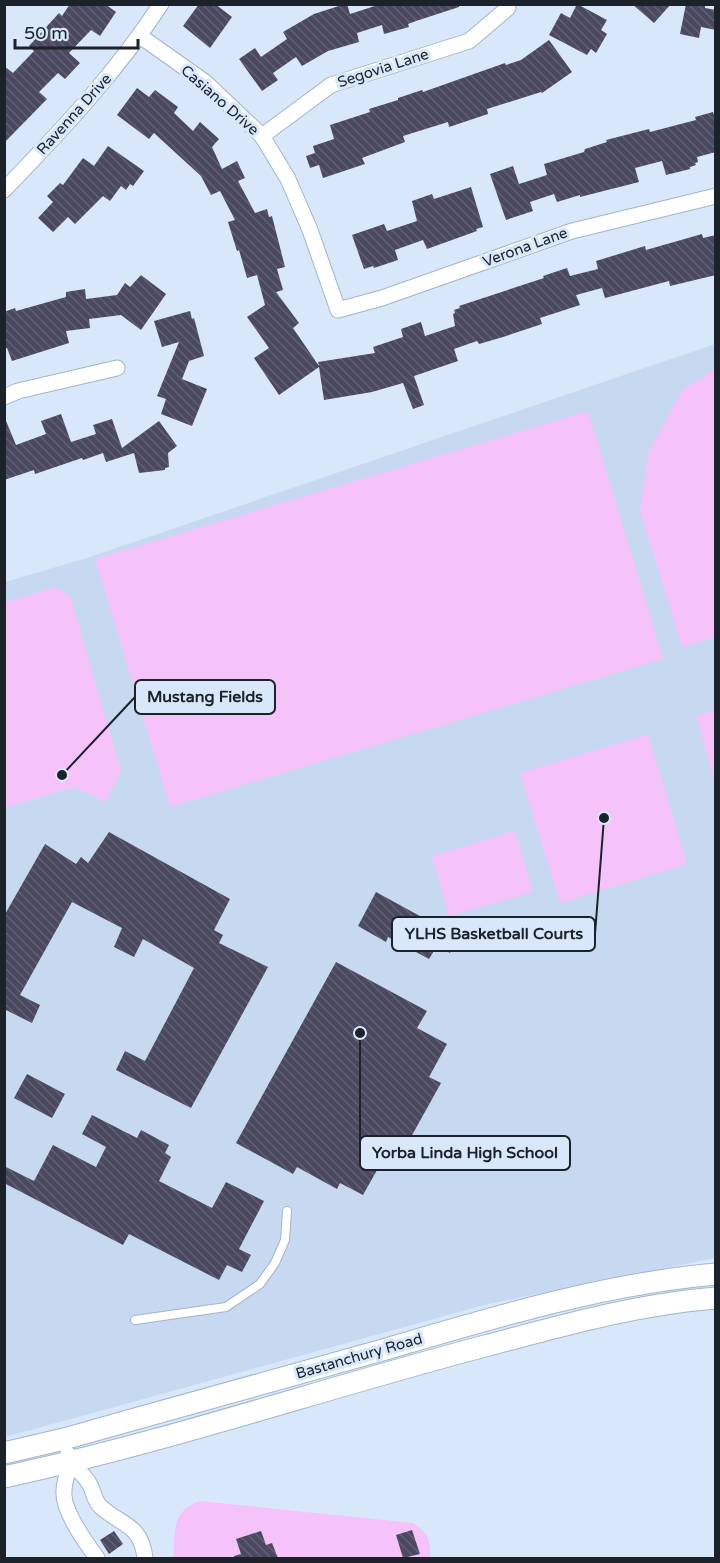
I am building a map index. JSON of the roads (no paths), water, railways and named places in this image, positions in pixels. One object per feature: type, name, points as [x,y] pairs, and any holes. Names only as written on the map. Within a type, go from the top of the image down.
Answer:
[{"type":"main road","name":"Bastanchury Road","points":[[4,1453],[64,1439],[497,1317],[654,1281],[716,1274]]},
{"type":"main road","points":[[490,1345],[490,1337],[495,1331],[593,1304],[600,1299],[603,1292]]},
{"type":"main road","name":"Bastanchury Road","points":[[4,1477],[71,1463],[590,1318],[710,1294]]},
{"type":"street","name":"Ravenna Drive","points":[[4,190],[83,108],[140,36],[161,4]]},
{"type":"street","name":"Segovia Lane","points":[[262,136],[331,85],[469,41],[508,8]]},
{"type":"street","name":"Casiano Drive","points":[[140,36],[205,82],[262,136],[288,179],[297,199],[338,310]]},
{"type":"street","name":"Verona Lane","points":[[338,310],[382,298],[572,231],[716,196]]},
{"type":"street","points":[[4,397],[18,391],[117,368]]},
{"type":"street","points":[[64,1439],[71,1463],[90,1485],[99,1505],[135,1530],[140,1538],[145,1558]]},
{"type":"street","points":[[71,1463],[63,1492],[77,1530],[97,1558]]},
{"type":"lane","points":[[135,1320],[226,1307],[260,1284],[275,1263],[285,1240],[287,1211]]},
{"type":"place","name":"Mustang Fields","points":[[62,775]]},
{"type":"place","name":"YLHS Basketball Courts","points":[[604,818]]},
{"type":"place","name":"Yorba Linda High School","points":[[360,1033]]}]
